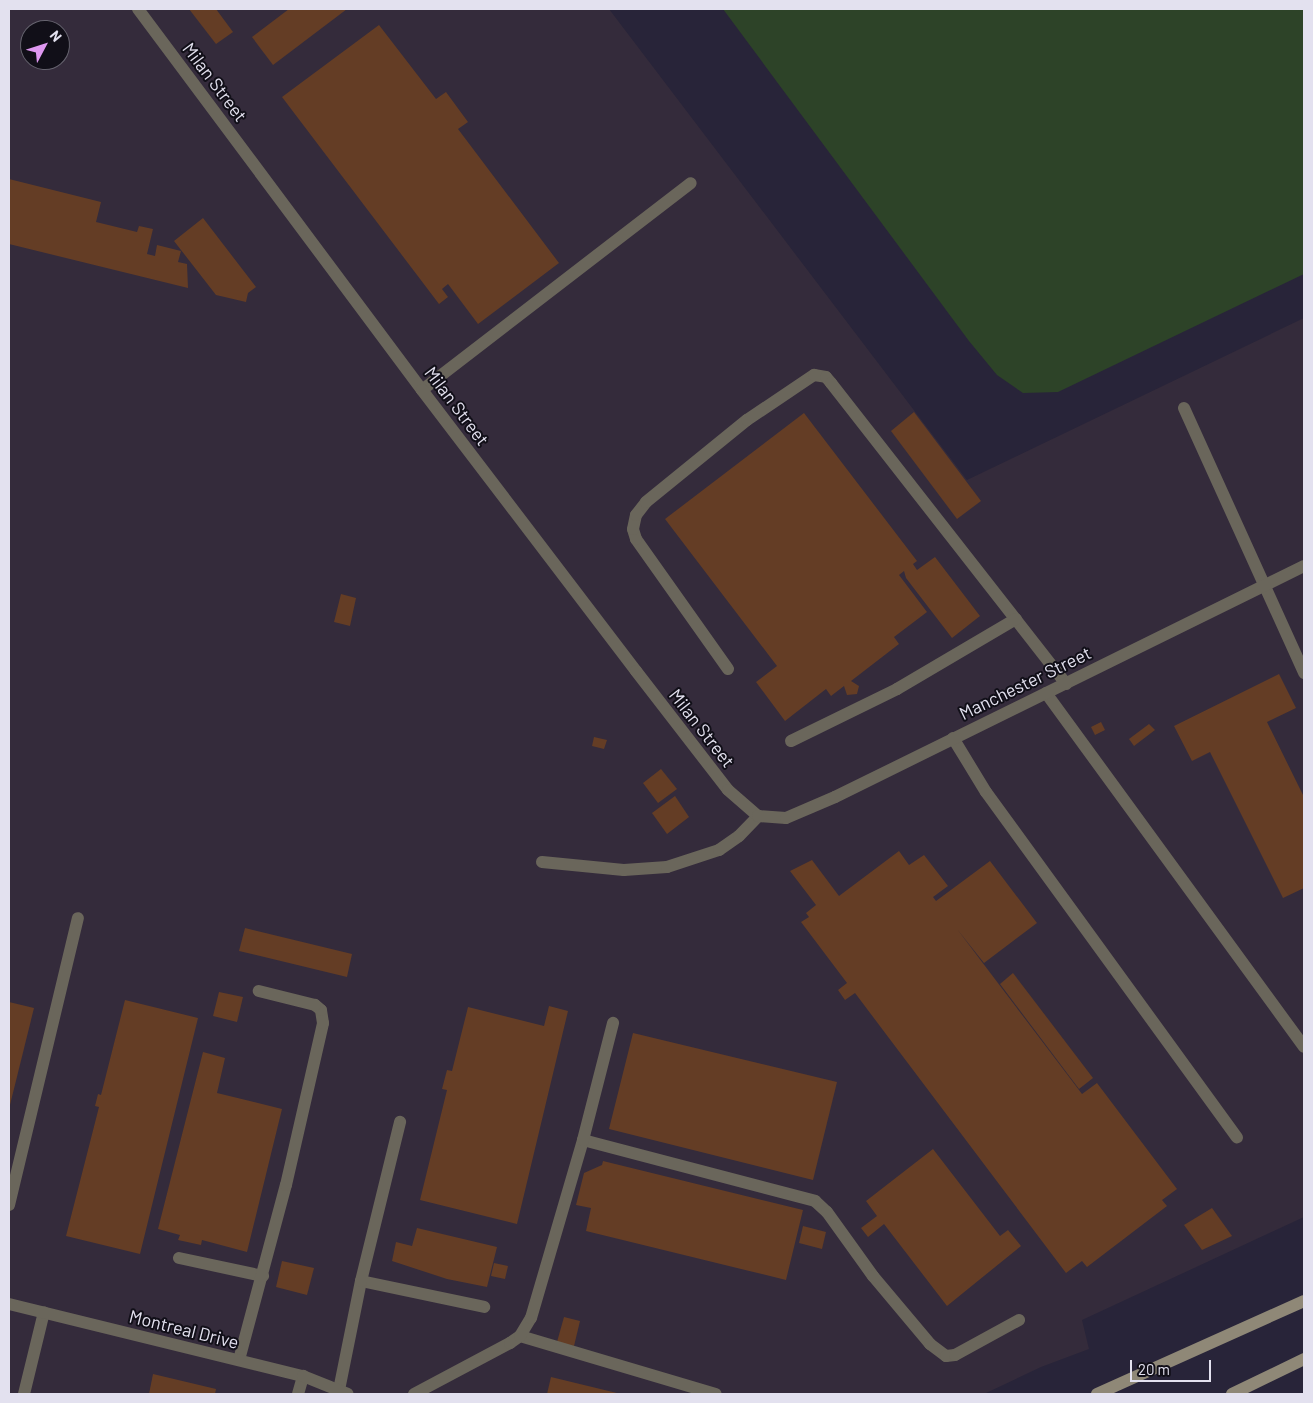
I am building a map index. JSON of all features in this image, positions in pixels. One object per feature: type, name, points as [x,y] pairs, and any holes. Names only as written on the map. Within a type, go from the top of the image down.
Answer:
[{"type":"main road","points":[[1097,1394],[1304,1301]]},
{"type":"main road","points":[[1232,1394],[1304,1359]]},
{"type":"street","name":"Milan Street","points":[[138,9],[422,390],[728,790],[758,816]]},
{"type":"street","points":[[422,390],[691,183]]},
{"type":"street","points":[[728,669],[636,540],[633,528],[636,515],[646,502],[747,420],[814,375],[826,378],[831,383],[1066,684]]},
{"type":"street","points":[[1184,408],[1304,673]]},
{"type":"street","name":"Manchester Street","points":[[758,816],[773,819],[793,816],[1304,566]]},
{"type":"street","points":[[792,741],[897,689],[1016,619]]},
{"type":"street","points":[[1046,693],[1304,1047]]},
{"type":"street","points":[[953,738],[986,792],[1236,1138]]},
{"type":"street","points":[[542,862],[624,870],[666,867],[718,850],[739,836],[758,816]]},
{"type":"street","points":[[9,1205],[78,918]]},
{"type":"street","points":[[239,1360],[263,1276],[323,1023],[321,1010],[315,1005],[259,991]]},
{"type":"street","points":[[416,1394],[520,1336],[531,1318],[583,1140],[612,1023]]},
{"type":"street","points":[[344,1392],[361,1281],[400,1122]]},
{"type":"street","points":[[583,1140],[815,1201],[827,1212],[873,1276],[930,1344],[946,1356],[955,1355],[1019,1320]]},
{"type":"street","points":[[179,1258],[263,1276]]},
{"type":"street","points":[[361,1281],[484,1307]]},
{"type":"street","name":"Montreal Drive","points":[[9,1304],[303,1376],[344,1392]]},
{"type":"street","points":[[24,1394],[44,1312]]},
{"type":"street","points":[[520,1336],[716,1394]]},
{"type":"street","points":[[298,1394],[303,1376]]},
{"type":"shaded area","points":[[9,9],[609,9],[967,480],[1304,318],[1304,1217],[1082,1320],[1089,1349],[1041,1367],[984,1394],[9,1394]]},
{"type":"green space","points":[[723,9],[1304,9],[1304,274],[1058,392],[1023,393],[997,375],[969,341]]},
{"type":"building","points":[[189,9],[216,9],[233,32],[216,44]]},
{"type":"building","points":[[289,9],[347,9],[273,65],[252,37]]},
{"type":"building","points":[[379,25],[436,99],[446,92],[468,122],[458,129],[559,263],[478,324],[448,284],[442,289],[448,297],[439,304],[282,97]]},
{"type":"building","points":[[9,179],[101,202],[96,222],[137,232],[139,226],[153,229],[147,254],[155,256],[157,245],[181,251],[178,262],[187,264],[188,288],[9,244]]},
{"type":"building","points":[[203,218],[256,287],[248,293],[246,302],[216,295],[174,241]]},
{"type":"building","points":[[914,412],[981,501],[957,519],[891,431]]},
{"type":"building","points":[[804,413],[917,561],[913,564],[917,570],[935,557],[980,616],[952,638],[906,578],[904,571],[899,575],[927,612],[894,637],[899,644],[851,681],[859,686],[857,694],[847,695],[844,686],[831,696],[826,689],[785,721],[756,682],[777,666],[665,519]]},
{"type":"building","points":[[341,594],[356,598],[350,626],[334,622]]},
{"type":"building","points":[[1279,674],[1296,708],[1267,722],[1304,797],[1304,888],[1283,898],[1210,752],[1192,761],[1174,726]]},
{"type":"building","points":[[1101,722],[1105,730],[1095,735],[1091,727]]},
{"type":"building","points":[[1149,724],[1155,730],[1134,746],[1129,739]]},
{"type":"building","points":[[594,737],[607,740],[604,749],[592,746]]},
{"type":"building","points":[[661,769],[677,789],[658,803],[643,783]]},
{"type":"building","points":[[675,796],[689,817],[667,834],[652,813]]},
{"type":"building","points":[[899,851],[909,865],[924,855],[948,886],[933,897],[936,901],[990,861],[1037,923],[984,963],[957,929],[1082,1094],[1097,1083],[1177,1189],[1162,1200],[1167,1206],[1087,1267],[1082,1261],[1066,1273],[855,993],[845,1000],[838,990],[847,983],[801,922],[809,917],[806,913],[816,905],[790,871],[812,860],[839,896]]},
{"type":"building","points":[[245,928],[352,954],[347,977],[239,951]]},
{"type":"building","points":[[1013,973],[1093,1078],[1079,1089],[1000,984]]},
{"type":"building","points":[[219,992],[243,997],[237,1022],[213,1016]]},
{"type":"building","points":[[125,1000],[198,1018],[140,1254],[66,1236],[99,1107],[95,1106],[98,1094],[101,1095]]},
{"type":"building","points":[[9,1002],[34,1008],[9,1109]]},
{"type":"building","points":[[549,1006],[568,1011],[517,1224],[420,1200],[447,1090],[442,1089],[447,1070],[452,1071],[468,1007],[544,1026]]},
{"type":"building","points":[[633,1033],[837,1082],[813,1180],[609,1129]]},
{"type":"building","points":[[203,1052],[225,1058],[217,1093],[282,1109],[247,1252],[202,1240],[201,1245],[178,1240],[180,1235],[158,1229]]},
{"type":"building","points":[[933,1149],[1000,1236],[1008,1230],[1021,1246],[947,1306],[884,1224],[868,1237],[861,1228],[877,1216],[866,1201]]},
{"type":"building","points":[[603,1161],[803,1210],[786,1280],[586,1231],[591,1208],[576,1205],[584,1173],[602,1165]]},
{"type":"building","points":[[1212,1208],[1232,1236],[1202,1250],[1184,1225]]},
{"type":"building","points":[[803,1226],[826,1232],[822,1249],[799,1243]]},
{"type":"building","points":[[417,1228],[497,1247],[487,1287],[447,1279],[392,1261],[396,1242],[412,1246]]},
{"type":"building","points":[[282,1261],[314,1268],[307,1295],[276,1287]]},
{"type":"building","points":[[494,1263],[508,1266],[505,1279],[491,1276]]},
{"type":"building","points":[[564,1317],[580,1321],[574,1346],[557,1342]]},
{"type":"building","points":[[153,1374],[216,1389],[215,1394],[149,1394]]},
{"type":"building","points":[[551,1377],[621,1394],[547,1394]]}]
